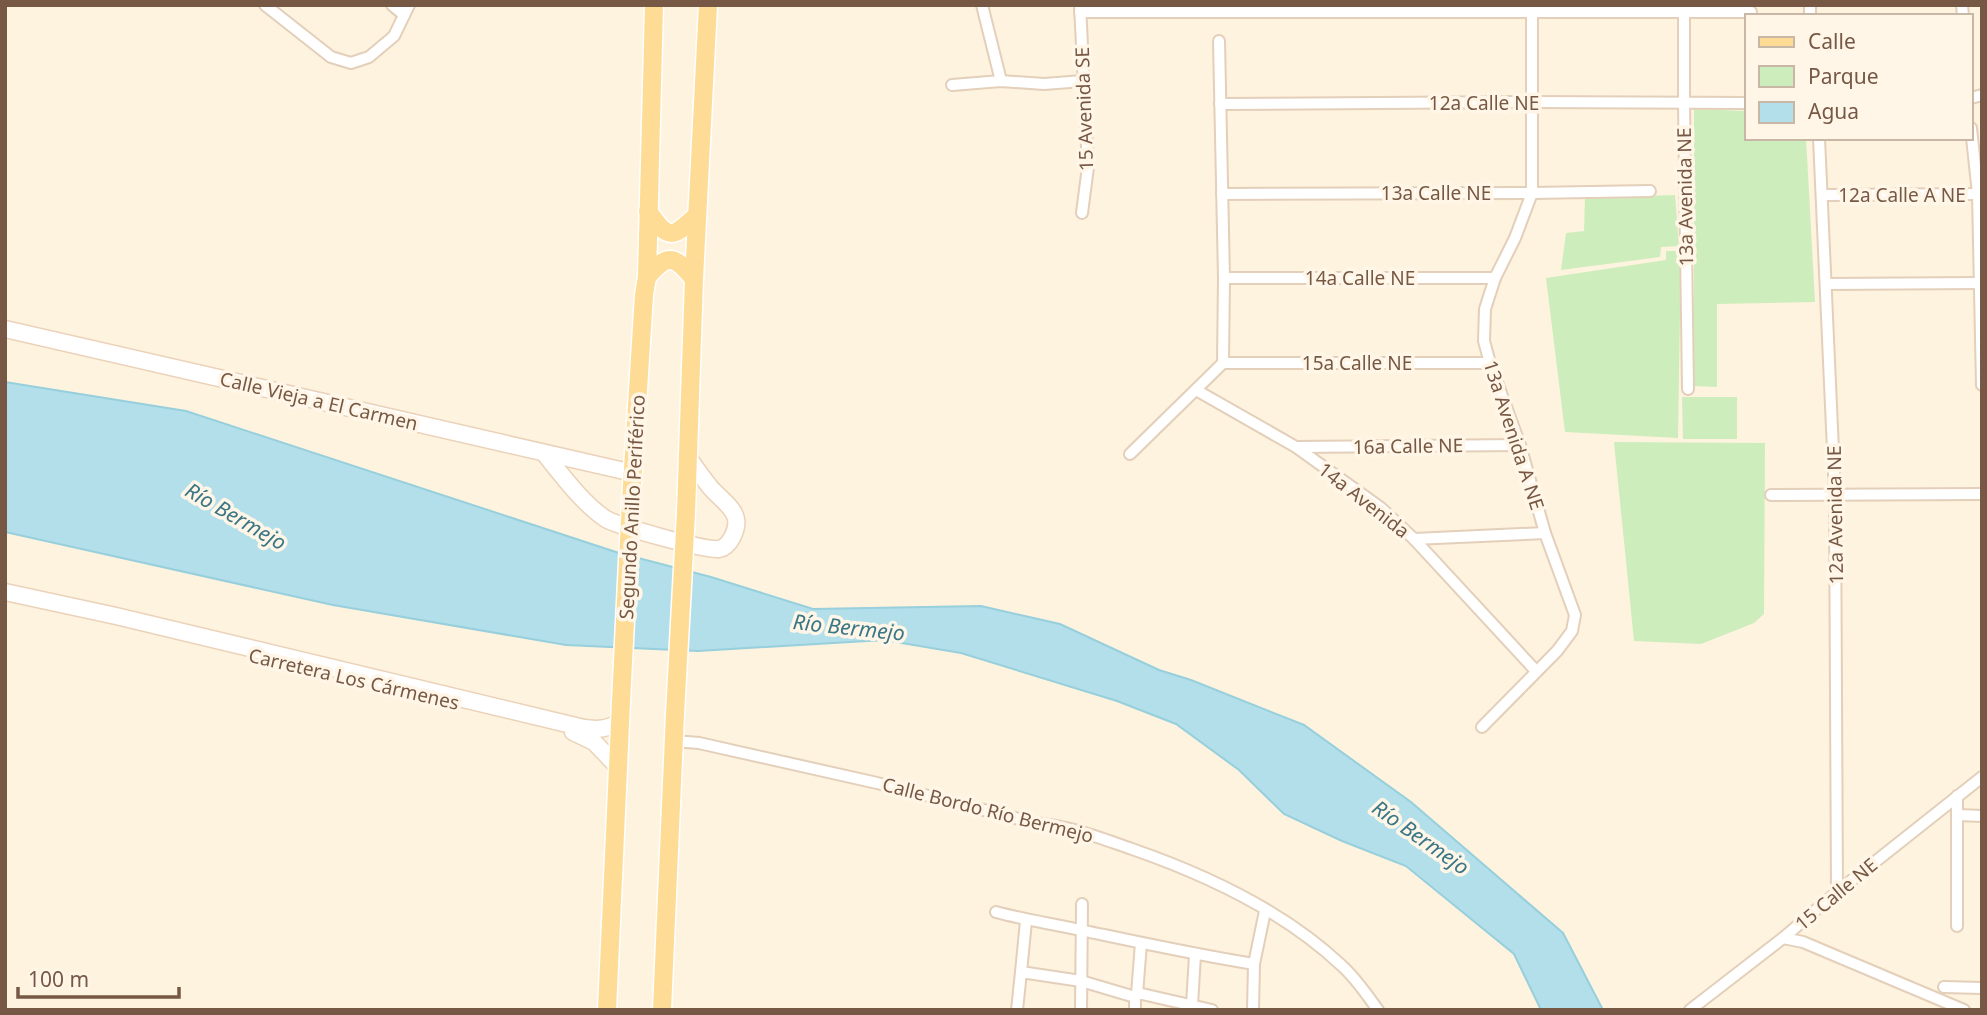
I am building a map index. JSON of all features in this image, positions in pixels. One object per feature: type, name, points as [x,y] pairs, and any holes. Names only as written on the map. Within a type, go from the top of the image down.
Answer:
[{"type":"main road","name":"Segundo Anillo Periférico","points":[[607,1010],[631,501],[646,277],[654,5]]},
{"type":"main road","points":[[662,1010],[708,5]]},
{"type":"main road","points":[[648,211],[660,229],[667,233],[676,233],[683,229],[697,215]]},
{"type":"main road","points":[[646,277],[658,264],[675,260],[694,279]]},
{"type":"main road","name":"Calle Vieja a El Carmen","points":[[5,329],[633,472]]},
{"type":"main road","points":[[544,453],[589,505],[619,526],[692,546],[718,549],[724,547],[734,534],[737,523],[734,513],[688,457]]},
{"type":"main road","name":"Carretera Los Cármenes","points":[[5,592],[153,624],[598,730],[620,722]]},
{"type":"main road","name":"Carretera Los Cármenes","points":[[82,610],[152,631],[582,735],[594,742],[617,766]]},
{"type":"street","points":[[265,5],[331,57],[351,63],[369,57],[394,36],[406,10],[392,5]]},
{"type":"street","points":[[982,5],[1001,81]]},
{"type":"street","name":"13a Avenida A NE","points":[[1532,8],[1532,193],[1515,238],[1495,278],[1485,309],[1484,341],[1520,444],[1545,533],[1575,615],[1573,631],[1536,671]]},
{"type":"street","points":[[1080,9],[1684,8],[1751,12]]},
{"type":"street","name":"13a Avenida NE","points":[[1684,8],[1688,389]]},
{"type":"street","name":"15 Avenida SE","points":[[1080,9],[1088,167],[1082,213]]},
{"type":"street","points":[[1130,454],[1223,363],[1220,41]]},
{"type":"street","points":[[952,85],[1001,81],[1044,84],[1083,81]]},
{"type":"street","name":"12a Calle NE","points":[[1220,104],[1745,103]]},
{"type":"street","name":"12a Avenida NE","points":[[1819,140],[1835,495],[1837,892]]},
{"type":"street","points":[[1973,140],[1980,194],[1982,385]]},
{"type":"street","name":"13a Calle NE","points":[[1222,194],[1650,191]]},
{"type":"street","name":"12a Calle A NE","points":[[1822,195],[1980,194]]},
{"type":"street","name":"14a Calle NE","points":[[1224,278],[1495,278]]},
{"type":"street","points":[[1826,284],[1981,284]]},
{"type":"street","name":"15a Calle NE","points":[[1223,363],[1490,363]]},
{"type":"street","name":"14a Avenida","points":[[1196,390],[1296,447],[1381,508],[1414,539],[1536,671]]},
{"type":"street","name":"16a Calle NE","points":[[1296,447],[1520,444]]},
{"type":"street","points":[[1772,495],[1982,494]]},
{"type":"street","points":[[1414,539],[1545,533]]},
{"type":"street","points":[[1482,727],[1536,671]]},
{"type":"street","name":"Calle Bordo Río Bermejo","points":[[674,741],[699,743],[877,783],[1035,824],[1083,831],[1179,866],[1247,900],[1303,934],[1342,966],[1378,1010]]},
{"type":"street","name":"15 Calle NE","points":[[1690,1010],[1982,777]]},
{"type":"street","points":[[1957,796],[1957,926]]},
{"type":"street","points":[[1958,816],[1982,816]]},
{"type":"street","points":[[1081,1010],[1082,904]]},
{"type":"street","points":[[1253,1010],[1254,964],[1265,911]]},
{"type":"street","points":[[996,912],[1195,955],[1254,964]]},
{"type":"street","points":[[1017,1010],[1026,920]]},
{"type":"street","points":[[1783,938],[1803,942],[1964,1010]]},
{"type":"street","points":[[1135,1010],[1141,943]]},
{"type":"street","points":[[1192,1005],[1195,955]]},
{"type":"street","points":[[1021,972],[1212,1010]]},
{"type":"street","points":[[1944,988],[1982,988]]},
{"type":"green space","points":[[1694,109],[1745,111],[1745,140],[1806,140],[1815,302],[1717,304],[1717,387],[1694,386]]},
{"type":"green space","points":[[1675,195],[1679,246],[1661,247],[1660,257],[1561,270],[1566,233],[1584,231],[1585,198]]},
{"type":"green space","points":[[1666,251],[1681,251],[1678,438],[1565,432],[1546,278],[1666,260]]},
{"type":"green space","points":[[1682,397],[1737,397],[1737,439],[1683,439]]},
{"type":"green space","points":[[1614,442],[1765,443],[1764,614],[1754,623],[1701,644],[1634,641]]},
{"type":"water","name":"Río Bermejo","points":[[5,382],[186,411],[619,553],[711,577],[813,609],[981,606],[1060,624],[1159,670],[1304,725],[1411,802],[1563,933],[1603,1010],[1541,1010],[1514,954],[1406,866],[1284,814],[1239,770],[1176,724],[1117,701],[961,653],[884,640],[698,651],[566,645],[333,605],[5,532]]}]
